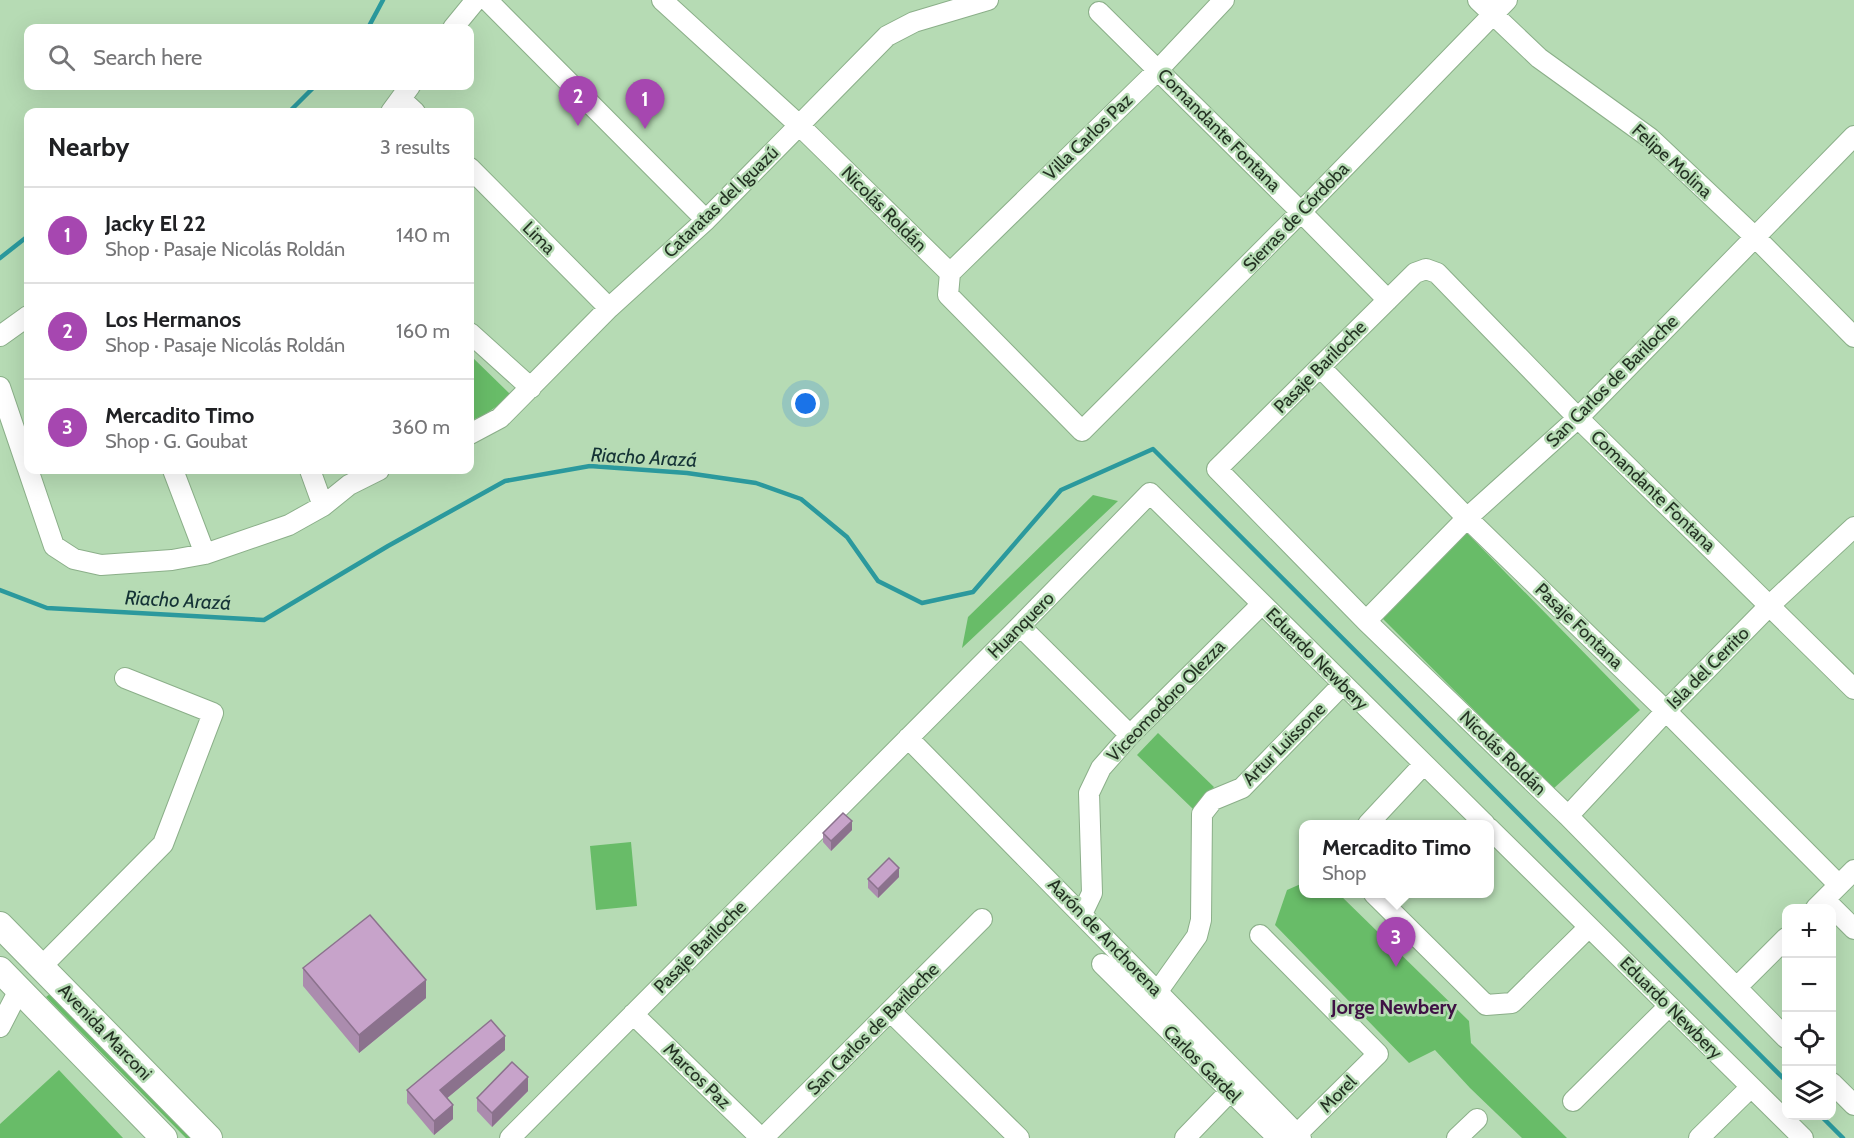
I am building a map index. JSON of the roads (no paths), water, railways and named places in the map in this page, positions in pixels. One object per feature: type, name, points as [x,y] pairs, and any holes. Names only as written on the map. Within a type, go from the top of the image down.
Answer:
[{"type":"main road","name":"Avenida Marconi","points":[[0,925],[209,1138]]},
{"type":"main road","points":[[19,990],[41,967]]},
{"type":"main road","name":"Avenida Marconi","points":[[0,970],[164,1138]]},
{"type":"street","points":[[456,24],[476,0]]},
{"type":"street","points":[[487,0],[706,220]]},
{"type":"street","name":"Nicolás Roldán","points":[[662,0],[799,125],[950,273]]},
{"type":"street","name":"Cataratas del Iguazú","points":[[474,432],[500,417],[531,388],[609,308],[706,220],[887,36],[914,22],[988,0]]},
{"type":"street","name":"Villa Carlos Paz","points":[[950,273],[1158,70],[1224,0]]},
{"type":"street","name":"Felipe Molina","points":[[1478,0],[1539,58],[1650,138],[1755,237],[1854,337]]},
{"type":"street","name":"Sierras de Córdoba","points":[[950,273],[948,295],[1082,431],[1301,212],[1507,0]]},
{"type":"street","name":"Comandante Fontana","points":[[1099,12],[1388,300]]},
{"type":"street","name":"San Carlos de Bariloche","points":[[1366,621],[1467,518],[1578,417],[1854,136]]},
{"type":"street","name":"Lima","points":[[474,172],[609,308]]},
{"type":"street","name":"Comandante Fontana","points":[[1426,269],[1437,273],[1578,417],[1854,689]]},
{"type":"street","name":"Pasaje Bariloche","points":[[1217,469],[1415,273],[1426,269]]},
{"type":"street","points":[[0,336],[24,319]]},
{"type":"street","points":[[474,337],[531,388]]},
{"type":"street","name":"Pasaje Fontana","points":[[1320,368],[1467,518],[1666,711],[1839,885]]},
{"type":"street","points":[[0,387],[24,458]]},
{"type":"street","name":"Nicolás Roldán","points":[[1217,469],[1366,621],[1568,816],[1782,1034]]},
{"type":"street","points":[[30,474],[54,546],[74,559],[101,565],[172,560],[205,554],[289,525],[323,506],[349,484],[370,474]]},
{"type":"street","points":[[175,474],[205,554]]},
{"type":"street","points":[[311,474],[323,506]]},
{"type":"street","name":"Eduardo Newbery","points":[[1150,493],[1480,820]]},
{"type":"street","name":"Huanquero","points":[[891,756],[1150,493]]},
{"type":"street","name":"Isla del Cerrito","points":[[1568,816],[1666,711],[1770,605],[1854,527]]},
{"type":"street","name":"Viceomodoro Olezza","points":[[1082,914],[1092,893],[1089,793],[1101,768],[1130,735],[1262,604]]},
{"type":"street","points":[[1020,626],[1130,735]]},
{"type":"street","points":[[41,967],[164,844],[213,713],[125,678]]},
{"type":"street","name":"Artur Luissone","points":[[1158,991],[1197,936],[1201,920],[1202,814],[1213,800],[1242,788],[1343,684]]},
{"type":"street","name":"Aarón de Anchorena","points":[[908,738],[1158,991],[1236,1085],[1299,1136]]},
{"type":"street","name":"Pasaje Bariloche","points":[[510,1138],[891,756]]},
{"type":"street","points":[[1373,820],[1424,764]]},
{"type":"street","name":"Eduardo Newbery","points":[[1494,833],[1803,1138]]},
{"type":"street","points":[[1820,904],[1854,870]]},
{"type":"street","points":[[1378,898],[1486,1005],[1512,1003],[1589,927]]},
{"type":"street","points":[[1836,916],[1854,929]]},
{"type":"street","name":"San Carlos de Bariloche","points":[[762,1138],[982,919]]},
{"type":"street","name":"Morel","points":[[1260,935],[1378,1054],[1299,1136]]},
{"type":"street","points":[[1737,987],[1782,942]]},
{"type":"street","name":"Carlos Gardel","points":[[1102,964],[1236,1085],[1278,1138]]},
{"type":"street","points":[[0,1027],[19,990]]},
{"type":"street","points":[[1573,1101],[1669,1006]]},
{"type":"street","points":[[890,1011],[1019,1138]]},
{"type":"street","name":"Marcos Paz","points":[[633,1014],[762,1138]]},
{"type":"street","points":[[1185,1138],[1236,1085]]},
{"type":"street","points":[[1699,1138],[1751,1087]]},
{"type":"street","points":[[1836,1087],[1854,1105]]},
{"type":"street","points":[[1457,1138],[1477,1119]]},
{"type":"waterway","name":"Riacho Arazá","points":[[370,24],[383,0]]},
{"type":"waterway","name":"Riacho Arazá","points":[[293,108],[311,90]]},
{"type":"waterway","name":"Riacho Arazá","points":[[0,258],[24,239]]},
{"type":"waterway","name":"Riacho Arazá","points":[[0,590],[47,608],[264,620],[388,546],[505,481],[590,466],[687,473],[756,483],[801,499],[847,537],[878,581],[922,603],[973,592],[1061,490],[1153,449],[1782,1077]]},
{"type":"waterway","points":[[1825,1120],[1843,1138]]},
{"type":"place","name":"Los Hermanos","points":[[578,126]]},
{"type":"place","name":"Jacky El 22","points":[[645,129]]},
{"type":"place","name":"Mercadito Timo","points":[[1396,967]]},
{"type":"district","name":"Jorge Newbery","points":[[1394,1007]]}]
